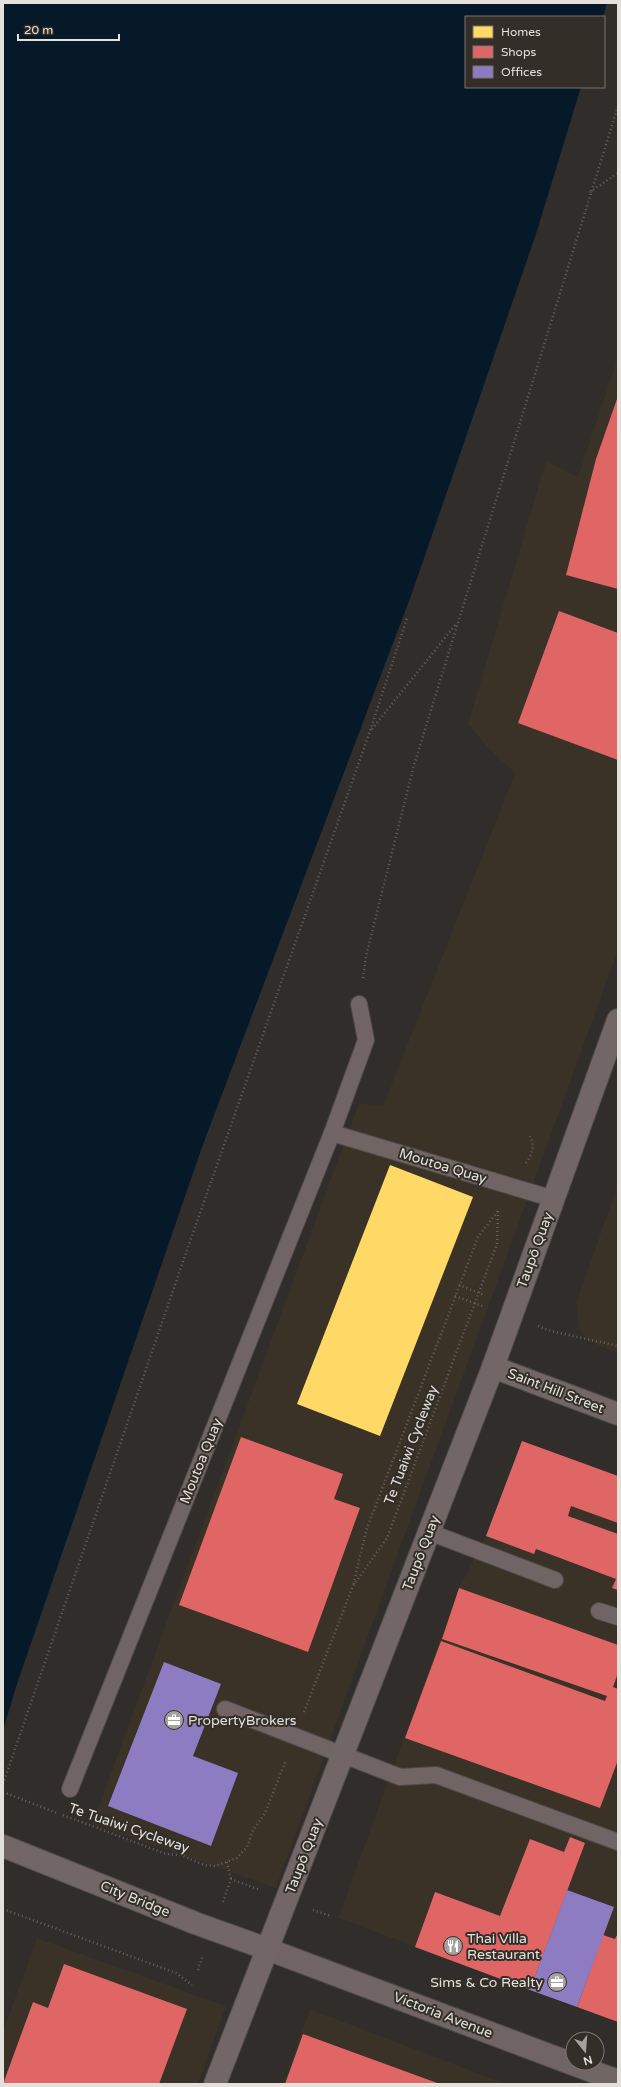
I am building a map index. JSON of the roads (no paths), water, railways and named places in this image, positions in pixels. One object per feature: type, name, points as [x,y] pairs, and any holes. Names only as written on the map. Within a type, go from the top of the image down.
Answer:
[{"type":"main road","name":"Taupō Quay","points":[[215,2084],[493,1367],[618,1020]]},
{"type":"main road","name":"Saint Hill Street","points":[[493,1367],[618,1414]]},
{"type":"main road","name":"City Bridge","points":[[4,1847],[195,1923],[267,1949]]},
{"type":"street","name":"Victoria Avenue","points":[[267,1949],[618,2081]]},
{"type":"lane","name":"Moutoa Quay","points":[[70,1789],[332,1133],[366,1040],[359,1004]]},
{"type":"lane","name":"Moutoa Quay","points":[[332,1133],[554,1199]]},
{"type":"lane","points":[[429,1532],[555,1580]]},
{"type":"lane","points":[[599,1610],[618,1617]]},
{"type":"lane","points":[[225,1709],[400,1777],[436,1775],[618,1842]]},
{"type":"water","points":[[3,3],[607,3],[603,16],[465,16],[465,88],[581,88],[536,234],[412,593],[202,1147],[17,1684],[3,1730]]},
{"type":"place","name":"PropertyBrokers","points":[[174,1720]]},
{"type":"place","name":"Thai Villa Restaurant","points":[[453,1946]]},
{"type":"place","name":"Sims & Co Realty","points":[[557,1982]]}]
